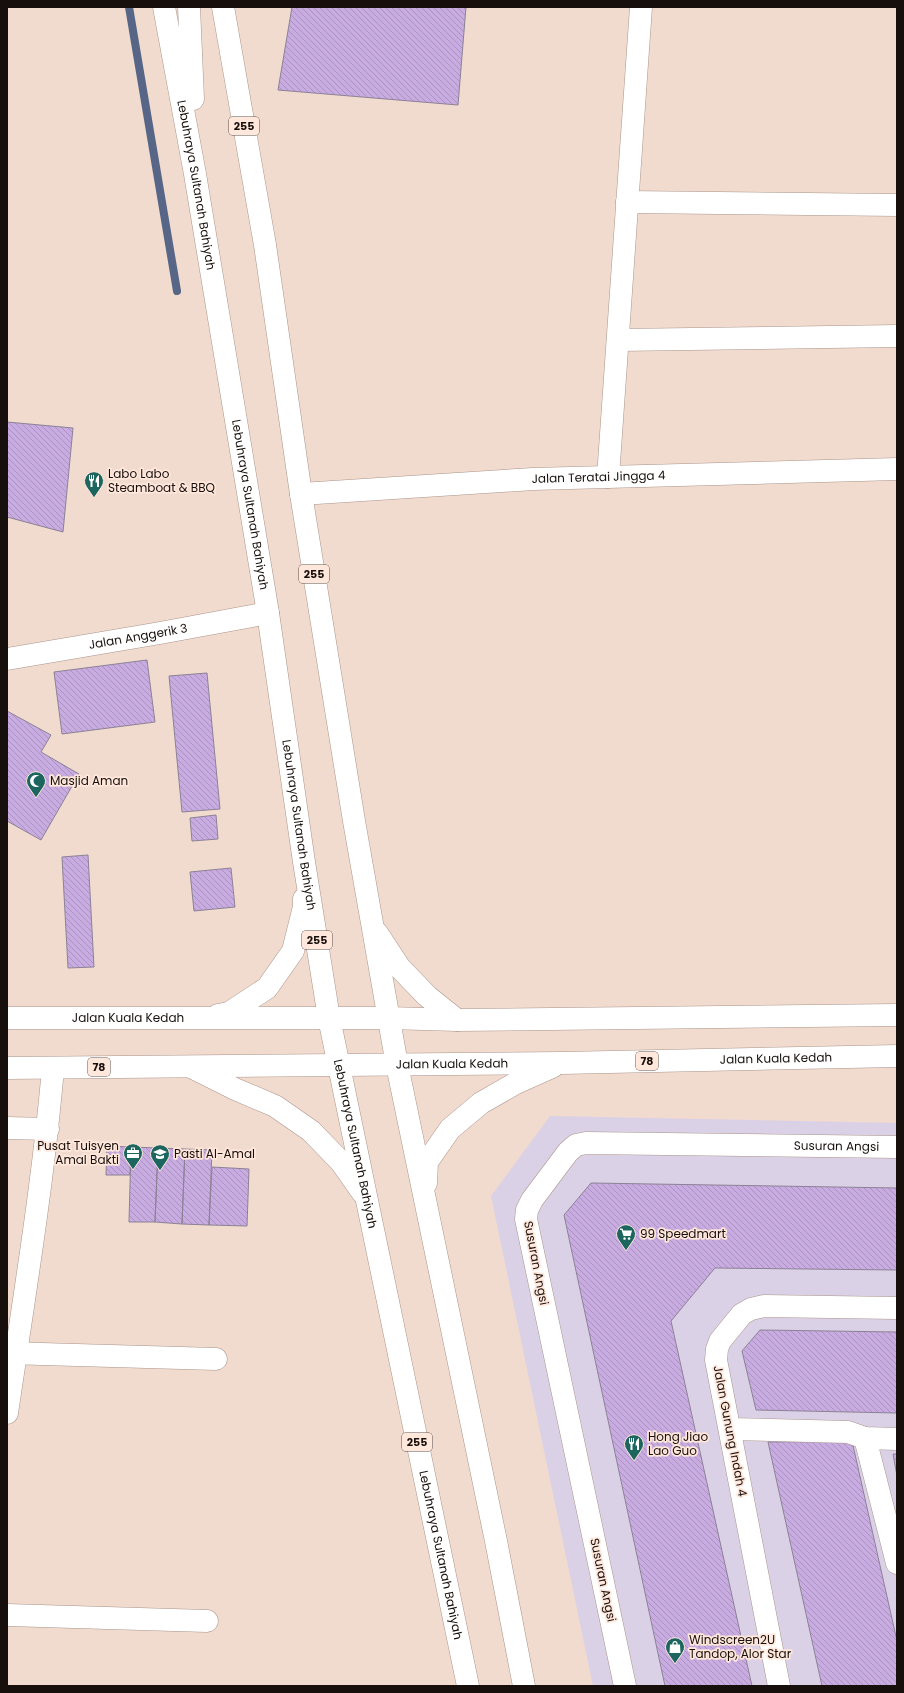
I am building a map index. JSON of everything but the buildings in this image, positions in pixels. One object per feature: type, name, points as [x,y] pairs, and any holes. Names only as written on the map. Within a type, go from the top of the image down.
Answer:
[{"type":"main road","name":"Lebuhraya Sultanah Bahiyah","points":[[164,7],[195,174],[268,613],[304,862],[329,1018],[468,1686]]},
{"type":"main road","points":[[189,7],[195,174]]},
{"type":"main road","name":"255","points":[[223,7],[265,245],[301,494],[388,1018],[496,1541],[524,1686]]},
{"type":"main road","points":[[608,477],[641,7]]},
{"type":"main road","points":[[627,202],[897,205]]},
{"type":"main road","points":[[618,340],[897,336]]},
{"type":"main road","name":"Jalan Teratai Jingga 4","points":[[301,494],[533,479],[897,469]]},
{"type":"main road","name":"Jalan Anggerik 3","points":[[7,659],[160,634],[268,613]]},
{"type":"main road","points":[[183,1018],[229,1013],[267,988],[293,951],[304,907],[304,862]]},
{"type":"main road","points":[[368,901],[378,937],[400,968],[426,996],[457,1020]]},
{"type":"main road","name":"Jalan Kuala Kedah","points":[[7,1018],[388,1018],[457,1020],[897,1015]]},
{"type":"main road","name":"Jalan Kuala Kedah","points":[[7,1068],[562,1063],[897,1056]]},
{"type":"main road","points":[[425,1198],[427,1162],[450,1129],[481,1103],[516,1082],[562,1063]]},
{"type":"main road","points":[[190,1067],[235,1089],[275,1106],[311,1131],[341,1162],[367,1198]]},
{"type":"main road","points":[[7,1413],[11,1352],[29,1269],[48,1129],[54,1068]]},
{"type":"main road","points":[[7,1128],[48,1129]]},
{"type":"main road","name":"Susuran Angsi","points":[[625,1686],[526,1219],[527,1210],[532,1200],[568,1152],[576,1145],[897,1147]]},
{"type":"main road","name":"Jalan Gunung Indah 4","points":[[779,1686],[716,1360],[717,1349],[720,1341],[742,1314],[751,1309],[764,1306],[897,1308]]},
{"type":"main road","points":[[11,1352],[216,1359]]},
{"type":"main road","points":[[730,1429],[848,1432],[865,1438],[897,1440]]},
{"type":"main road","points":[[865,1438],[897,1563]]},
{"type":"main road","points":[[7,1615],[207,1621]]},
{"type":"shaded area","points":[[550,1116],[897,1123],[897,1686],[593,1686],[491,1196]]},
{"type":"waterway","points":[[129,7],[177,291]]},
{"type":"place","name":"Labo Labo Steamboat & BBQ","points":[[94,498]]},
{"type":"place","name":"Masjid Aman","points":[[36,798]]},
{"type":"place","name":"Pusat Tuisyen Amal Bakti","points":[[133,1170]]},
{"type":"place","name":"Pasti Al-Amal","points":[[160,1171]]},
{"type":"place","name":"99 Speedmart","points":[[626,1251]]},
{"type":"place","name":"Hong Jiao Lao Guo","points":[[634,1461]]},
{"type":"place","name":"Windscreen2U Tandop, Alor Star","points":[[675,1664]]}]
